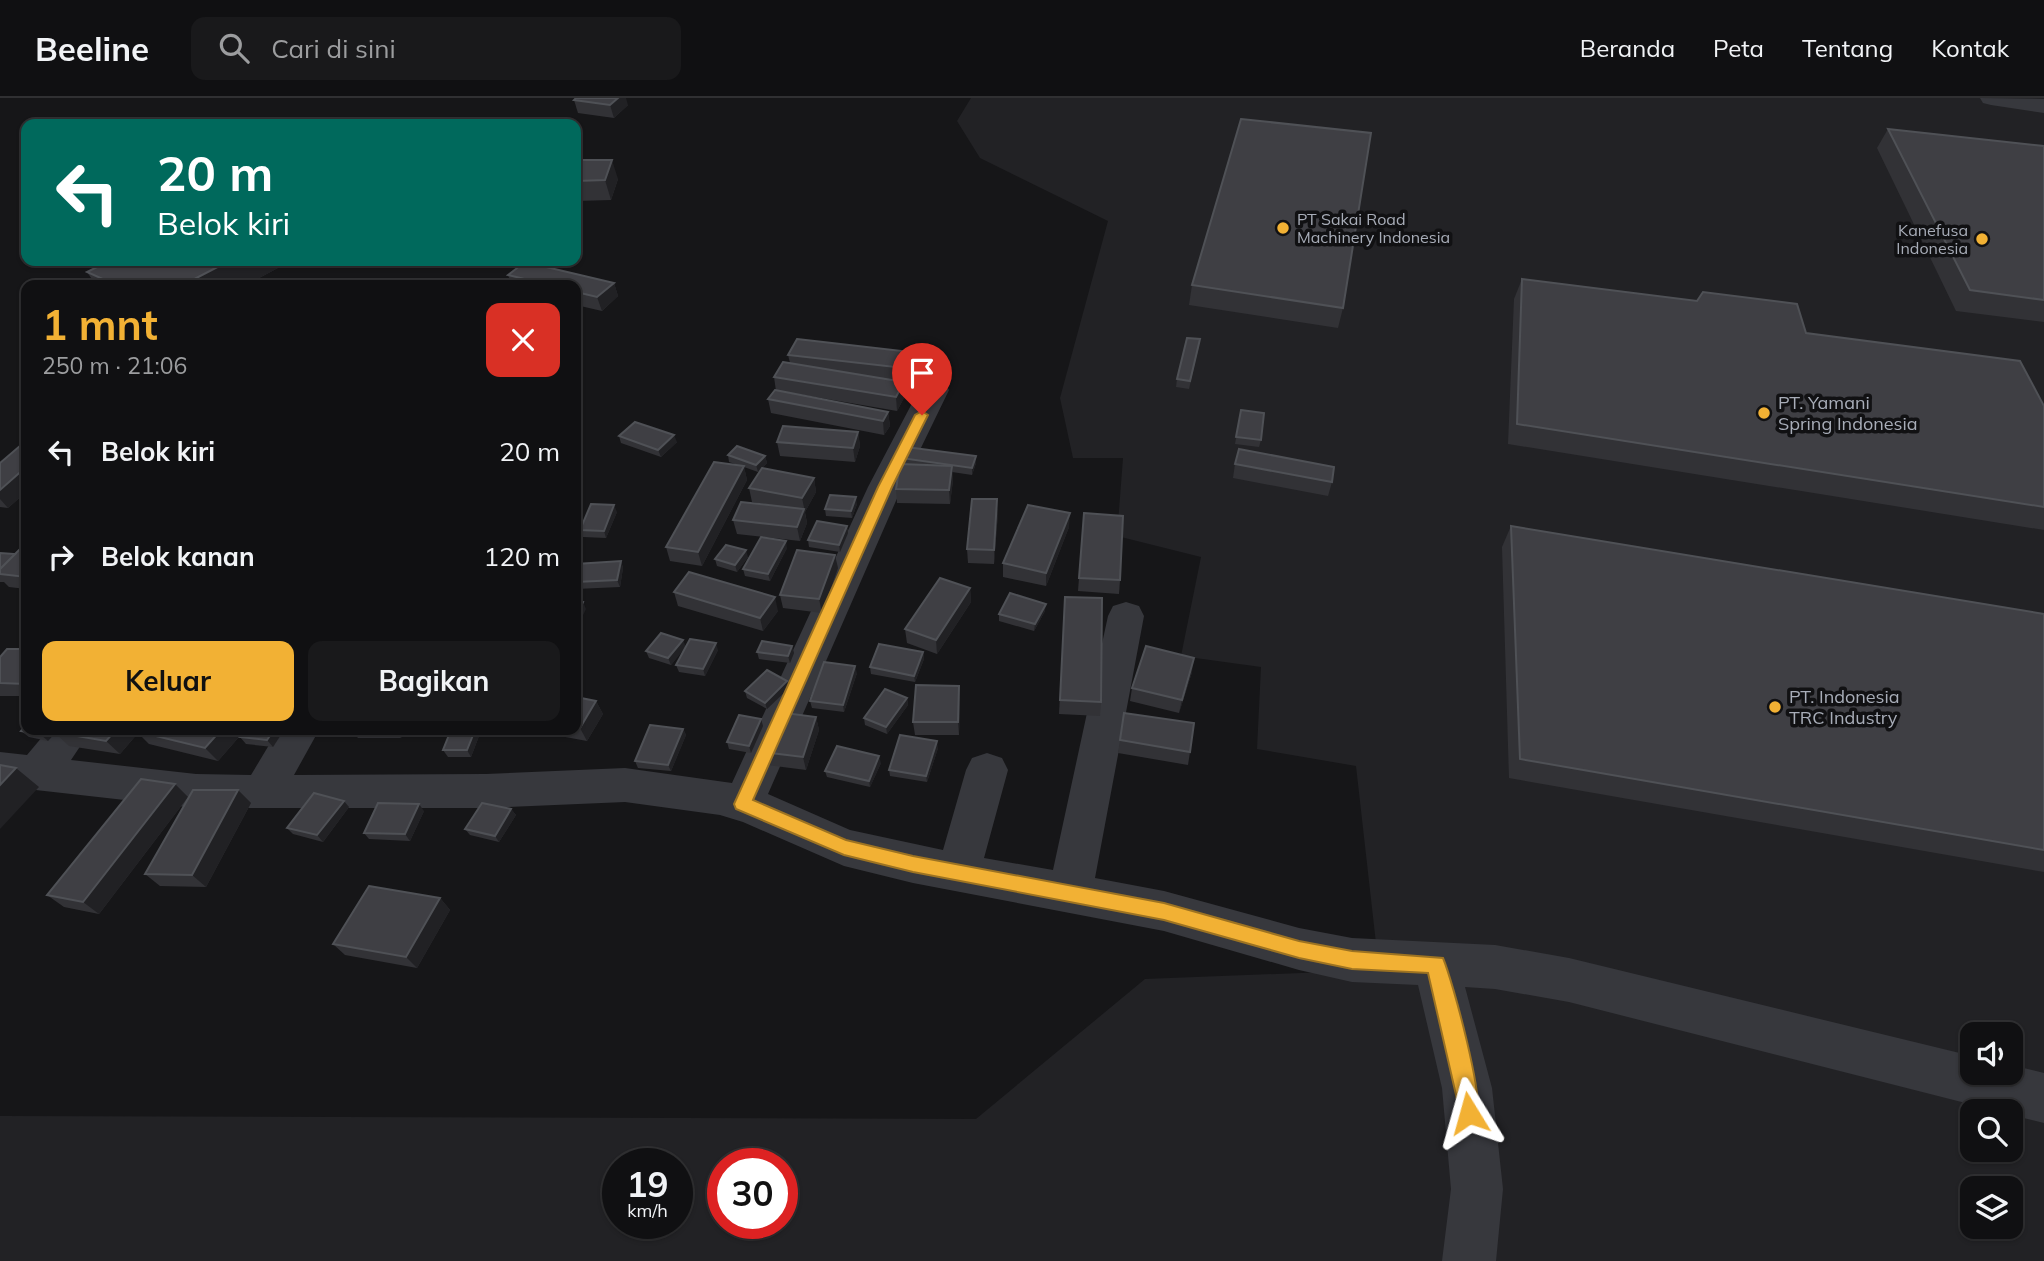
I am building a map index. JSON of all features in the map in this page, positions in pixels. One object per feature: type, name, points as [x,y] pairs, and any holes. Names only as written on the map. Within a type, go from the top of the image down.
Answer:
[{"type":"street","points":[[2002,99],[2044,106]]},
{"type":"street","points":[[743,804],[885,487],[934,390]]},
{"type":"street","points":[[1070,892],[1126,616]]},
{"type":"street","points":[[19,771],[65,735]]},
{"type":"street","points":[[263,793],[296,735]]},
{"type":"street","points":[[958,872],[987,770]]},
{"type":"street","points":[[19,771],[196,791],[486,791],[625,785],[720,797],[743,804],[844,847],[958,872],[1164,911],[1325,955],[1384,963],[1495,967],[1569,980],[2044,1098]]},
{"type":"street","points":[[1436,965],[1467,1088],[1477,1189],[1469,1261]]},
{"type":"shaded area","points":[[971,98],[2044,98],[2044,1261],[0,1261],[0,1116],[976,1119],[1145,979],[1379,970],[1356,766],[1257,749],[1261,667],[1181,656],[1201,557],[1117,536],[1123,458],[1073,458],[1060,398],[1108,221],[980,158],[957,121]]},
{"type":"building","points":[[618,98],[610,105],[574,100]]},
{"type":"building","name":"PT Sakai Road Machinery Indonesia","points":[[1241,119],[1371,133],[1343,308],[1192,285]]},
{"type":"building","name":"Kanefusa Indonesia","points":[[1888,129],[2044,146],[2044,300],[1970,290]]},
{"type":"building","points":[[581,160],[612,160],[605,180],[581,181]]},
{"type":"building","points":[[99,266],[219,266],[193,280],[105,280],[87,272]]},
{"type":"building","points":[[520,266],[542,266],[614,283],[597,297],[581,293],[581,280],[528,280],[508,275]]},
{"type":"building","name":"PT. Yamani Spring Indonesia","points":[[1522,279],[1697,301],[1703,292],[1797,304],[1806,333],[2020,361],[2044,406],[2044,507],[1517,424]]},
{"type":"building","points":[[1187,338],[1200,339],[1190,381],[1177,379]]},
{"type":"building","points":[[797,339],[911,352],[904,368],[788,355]]},
{"type":"building","points":[[783,362],[904,382],[896,397],[774,377]]},
{"type":"building","points":[[775,390],[888,412],[883,421],[768,399]]},
{"type":"building","points":[[1241,410],[1264,413],[1261,440],[1236,437]]},
{"type":"building","points":[[635,422],[674,435],[658,450],[619,436]]},
{"type":"building","points":[[783,426],[858,432],[853,448],[777,442]]},
{"type":"building","points":[[21,445],[21,471],[0,490],[0,463]]},
{"type":"building","points":[[737,446],[765,456],[756,465],[728,455]]},
{"type":"building","points":[[906,447],[976,456],[972,468],[901,458]]},
{"type":"building","points":[[1239,449],[1334,467],[1332,482],[1235,464]]},
{"type":"building","points":[[714,462],[744,466],[698,552],[666,547]]},
{"type":"building","points":[[900,464],[952,466],[949,490],[896,489]]},
{"type":"building","points":[[762,468],[814,478],[802,498],[749,488]]},
{"type":"building","points":[[830,495],[856,497],[851,511],[825,509]]},
{"type":"building","points":[[972,499],[997,499],[994,550],[967,549]]},
{"type":"building","points":[[741,502],[804,509],[797,527],[733,520]]},
{"type":"building","points":[[591,504],[614,505],[604,531],[581,530]]},
{"type":"building","points":[[1028,505],[1070,513],[1046,573],[1003,563]]},
{"type":"building","points":[[1084,513],[1123,516],[1120,580],[1079,578]]},
{"type":"building","points":[[817,521],[847,526],[839,545],[808,540]]},
{"type":"building","name":"PT. Indonesia TRC Industry","points":[[1511,526],[2044,614],[2044,850],[1520,759]]},
{"type":"building","points":[[761,537],[786,541],[768,574],[743,569]]},
{"type":"building","points":[[726,545],[746,550],[735,565],[715,559]]},
{"type":"building","points":[[21,548],[21,576],[0,574],[0,569]]},
{"type":"building","points":[[797,550],[835,555],[819,599],[780,595]]},
{"type":"building","points":[[0,553],[15,554],[0,569]]},
{"type":"building","points":[[621,561],[617,580],[581,582],[581,564]]},
{"type":"building","points":[[689,572],[775,597],[760,618],[674,592]]},
{"type":"building","points":[[940,578],[970,588],[936,640],[905,629]]},
{"type":"building","points":[[1010,593],[1046,604],[1035,624],[999,614]]},
{"type":"building","points":[[1065,597],[1102,598],[1101,702],[1060,700]]},
{"type":"building","points":[[661,633],[683,640],[668,658],[646,651]]},
{"type":"building","points":[[690,639],[716,643],[703,669],[676,665]]},
{"type":"building","points":[[762,641],[792,646],[788,656],[757,652]]},
{"type":"building","points":[[879,644],[923,652],[914,676],[870,667]]},
{"type":"building","points":[[1146,646],[1194,658],[1182,700],[1132,688]]},
{"type":"building","points":[[7,649],[21,649],[21,684],[0,683],[0,657]]},
{"type":"building","points":[[824,662],[855,666],[843,705],[810,701]]},
{"type":"building","points":[[767,670],[787,681],[765,703],[745,691]]},
{"type":"building","points":[[916,685],[959,686],[958,722],[913,722]]},
{"type":"building","points":[[885,689],[907,698],[886,727],[864,718]]},
{"type":"building","points":[[581,698],[596,701],[581,726]]},
{"type":"building","points":[[777,712],[816,717],[803,757],[763,752]]},
{"type":"building","points":[[1124,713],[1194,723],[1190,752],[1120,740]]},
{"type":"building","points":[[739,715],[761,719],[749,746],[727,742]]},
{"type":"building","points":[[650,725],[683,729],[668,765],[635,761]]},
{"type":"building","points":[[71,735],[111,735],[106,741]]},
{"type":"building","points":[[151,735],[217,735],[205,748]]},
{"type":"building","points":[[242,735],[270,735],[267,740],[240,737]]},
{"type":"building","points":[[449,735],[473,735],[467,750],[443,750]]},
{"type":"building","points":[[900,735],[937,741],[926,776],[889,770]]},
{"type":"building","points":[[837,746],[879,756],[869,781],[825,771]]},
{"type":"building","points":[[0,765],[16,768],[0,785]]},
{"type":"building","points":[[141,779],[175,784],[83,902],[47,895]]},
{"type":"building","points":[[193,790],[238,790],[192,875],[145,874]]},
{"type":"building","points":[[314,793],[344,801],[317,835],[287,828]]},
{"type":"building","points":[[378,803],[419,804],[405,834],[364,833]]},
{"type":"building","points":[[482,803],[511,809],[495,836],[465,829]]},
{"type":"building","points":[[369,886],[440,898],[406,957],[333,944]]},
{"type":"place","name":"PT Sakai Road Machinery Indonesia","points":[[1283,228]]},
{"type":"place","name":"Kanefusa Indonesia","points":[[1982,239]]},
{"type":"place","name":"PT. Yamani Spring Indonesia","points":[[1764,413]]},
{"type":"place","name":"PT. Indonesia TRC Industry","points":[[1775,707]]},
{"type":"route","points":[[922,415],[885,487],[743,804],[844,847],[913,864],[1164,911],[1299,949],[1352,960],[1436,965],[1467,1088],[1469,1113]]}]
